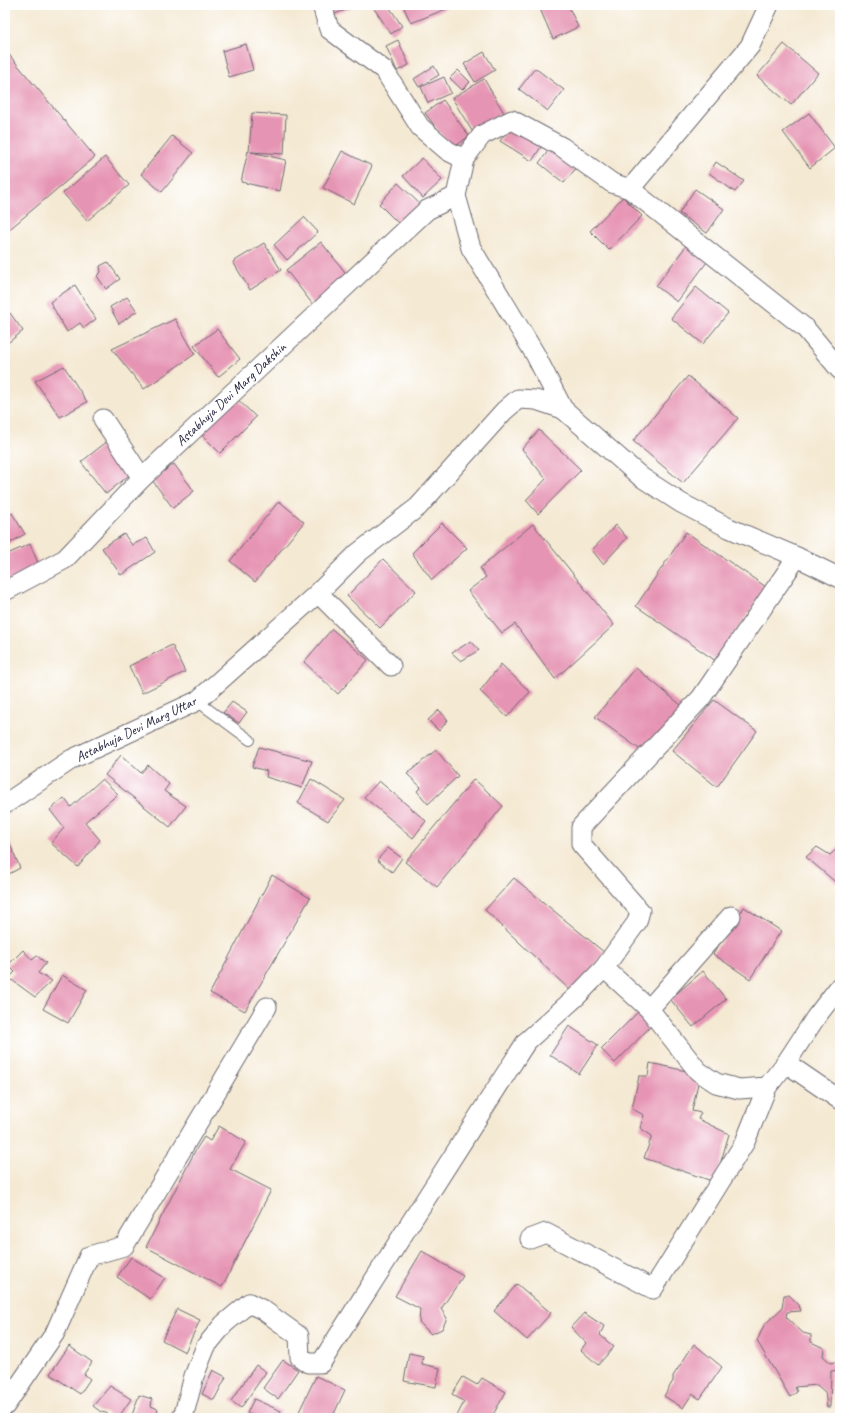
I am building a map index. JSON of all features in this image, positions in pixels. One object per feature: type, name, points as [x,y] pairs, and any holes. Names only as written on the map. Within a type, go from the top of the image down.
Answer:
[{"type":"street","points":[[322,5],[329,29],[384,70],[420,127],[448,151],[464,159]]},
{"type":"street","points":[[630,189],[750,46],[769,5]]},
{"type":"street","points":[[840,370],[805,328],[630,189],[612,183],[562,147],[512,120],[482,135],[464,159],[456,196],[471,248],[535,354],[563,409],[641,477],[682,503],[729,528],[840,578]]},
{"type":"street","name":"Astabhuja Devi Marg Dakshin","points":[[5,591],[65,559],[142,478],[427,210],[456,196]]},
{"type":"street","name":"Astabhuja Devi Marg Uttar","points":[[5,804],[72,759],[197,701],[318,593],[358,553],[418,507],[504,411],[518,399],[536,400],[563,409]]},
{"type":"street","points":[[103,419],[142,478]]},
{"type":"street","points":[[182,1418],[194,1376],[206,1346],[224,1324],[249,1303],[263,1310],[299,1336],[300,1357],[308,1363],[321,1363],[526,1042],[577,996],[604,968],[637,922],[640,911],[581,844],[581,828],[701,698],[798,558]]},
{"type":"street","points":[[318,593],[391,666]]},
{"type":"street","points":[[649,1009],[731,916]]},
{"type":"street","points":[[604,968],[649,1009],[698,1071],[716,1083],[739,1089],[767,1087]]},
{"type":"street","points":[[530,1239],[546,1233],[653,1289],[745,1142],[767,1087],[786,1063],[816,1017],[840,986]]},
{"type":"street","points":[[5,1406],[55,1333],[89,1256],[124,1246],[267,1007]]},
{"type":"street","points":[[786,1063],[840,1100]]},
{"type":"lane","points":[[197,701],[250,740]]},
{"type":"building","points":[[330,5],[359,5],[332,15]]},
{"type":"building","points":[[376,5],[388,5],[402,26],[391,34],[373,7]]},
{"type":"building","points":[[411,5],[450,5],[451,7],[411,23],[404,8]]},
{"type":"building","points":[[548,5],[568,5],[578,27],[553,39],[540,9]]},
{"type":"building","points":[[398,40],[409,65],[397,71],[386,46]]},
{"type":"building","points":[[246,44],[253,70],[229,77],[222,51]]},
{"type":"building","points":[[784,44],[818,73],[791,105],[757,76]]},
{"type":"building","points":[[5,50],[95,157],[5,233]]},
{"type":"building","points":[[484,52],[495,70],[475,82],[464,64]]},
{"type":"building","points":[[434,66],[439,75],[419,87],[414,79]]},
{"type":"building","points":[[535,68],[564,90],[548,111],[519,89]]},
{"type":"building","points":[[458,70],[470,82],[462,90],[450,78]]},
{"type":"building","points":[[444,77],[451,93],[428,103],[421,87]]},
{"type":"building","points":[[484,79],[504,113],[472,131],[452,98]]},
{"type":"building","points":[[443,100],[469,136],[452,149],[425,113]]},
{"type":"building","points":[[252,113],[286,115],[284,154],[251,152],[286,160],[280,191],[241,182],[248,151],[249,152]]},
{"type":"building","points":[[809,113],[835,148],[810,168],[783,132]]},
{"type":"building","points":[[513,121],[544,142],[532,161],[500,141]]},
{"type":"building","points":[[172,136],[193,153],[162,192],[141,174]]},
{"type":"building","points":[[552,146],[577,167],[564,183],[539,163]]},
{"type":"building","points":[[342,151],[372,166],[354,204],[323,188]]},
{"type":"building","points":[[105,157],[129,185],[87,221],[63,193]]},
{"type":"building","points":[[422,158],[442,180],[423,198],[403,176]]},
{"type":"building","points":[[716,162],[744,181],[735,192],[709,173]]},
{"type":"building","points":[[398,183],[421,205],[401,226],[379,204]]},
{"type":"building","points":[[695,189],[724,209],[707,233],[679,213]]},
{"type":"building","points":[[623,197],[642,216],[609,250],[590,231]]},
{"type":"building","points":[[304,217],[318,232],[287,260],[274,245]]},
{"type":"building","points":[[321,242],[349,277],[314,306],[286,270]]},
{"type":"building","points":[[689,242],[710,258],[677,302],[656,286]]},
{"type":"building","points":[[264,243],[281,270],[250,290],[233,262]]},
{"type":"building","points":[[108,262],[120,279],[106,289],[97,276],[101,272],[100,266]]},
{"type":"building","points":[[75,285],[96,319],[84,328],[80,323],[67,332],[50,302]]},
{"type":"building","points":[[696,287],[728,313],[703,344],[671,318]]},
{"type":"building","points":[[127,297],[137,311],[119,324],[110,307]]},
{"type":"building","points":[[10,313],[23,331],[5,345],[5,316]]},
{"type":"building","points":[[175,319],[195,354],[144,389],[112,349]]},
{"type":"building","points":[[217,329],[240,359],[218,377],[194,346]]},
{"type":"building","points":[[64,366],[87,402],[60,417],[35,381]]},
{"type":"building","points":[[688,376],[738,418],[683,483],[633,441]]},
{"type":"building","points":[[235,397],[256,417],[220,453],[200,433]]},
{"type":"building","points":[[539,430],[581,470],[538,514],[526,500],[546,479],[522,449]]},
{"type":"building","points":[[109,440],[133,472],[106,494],[81,462]]},
{"type":"building","points":[[174,464],[194,491],[173,508],[152,480]]},
{"type":"building","points":[[279,501],[304,522],[255,582],[230,561]]},
{"type":"building","points":[[12,513],[25,534],[5,546],[5,518]]},
{"type":"building","points":[[442,523],[467,548],[432,580],[412,553]]},
{"type":"building","points":[[533,524],[614,625],[555,679],[515,624],[502,633],[468,591],[486,577],[480,568]]},
{"type":"building","points":[[616,525],[627,538],[603,564],[592,550]]},
{"type":"building","points":[[686,532],[766,587],[716,661],[636,606]]},
{"type":"building","points":[[124,534],[132,545],[147,538],[155,552],[121,575],[102,548]]},
{"type":"building","points":[[30,544],[41,570],[5,586],[5,555]]},
{"type":"building","points":[[383,559],[416,591],[380,628],[347,596]]},
{"type":"building","points":[[332,629],[368,660],[338,694],[304,662]]},
{"type":"building","points":[[471,641],[479,650],[461,661],[452,653]]},
{"type":"building","points":[[172,645],[185,672],[142,693],[129,666]]},
{"type":"building","points":[[501,664],[530,692],[507,717],[480,691]]},
{"type":"building","points":[[636,668],[687,710],[645,753],[595,717]]},
{"type":"building","points":[[714,700],[757,731],[717,787],[672,751]]},
{"type":"building","points":[[232,702],[247,712],[239,723],[223,713]]},
{"type":"building","points":[[439,710],[448,720],[439,731],[428,720]]},
{"type":"building","points":[[259,747],[312,761],[302,788],[266,777],[267,771],[252,767]]},
{"type":"building","points":[[436,750],[458,776],[428,804],[417,791],[421,787],[407,774]]},
{"type":"building","points":[[121,755],[141,773],[148,765],[169,784],[164,791],[186,806],[170,827],[105,775]]},
{"type":"building","points":[[102,779],[118,794],[85,822],[100,840],[78,867],[51,843],[64,828],[50,810],[64,798],[71,807]]},
{"type":"building","points":[[311,779],[345,800],[328,821],[298,803]]},
{"type":"building","points":[[474,779],[503,806],[437,887],[405,862]]},
{"type":"building","points":[[379,781],[426,821],[413,838],[364,797]]},
{"type":"building","points":[[5,832],[20,868],[5,876]]},
{"type":"building","points":[[840,846],[840,886],[806,857],[817,847],[830,855]]},
{"type":"building","points":[[388,848],[402,858],[392,872],[377,860]]},
{"type":"building","points":[[272,875],[310,898],[245,1011],[210,993]]},
{"type":"building","points":[[514,878],[605,953],[572,992],[485,910]]},
{"type":"building","points":[[744,907],[781,931],[750,979],[713,954]]},
{"type":"building","points":[[23,950],[32,960],[37,956],[46,963],[38,973],[52,981],[35,997],[9,978],[15,972],[8,965]]},
{"type":"building","points":[[703,971],[726,999],[693,1027],[670,999]]},
{"type":"building","points":[[62,975],[87,990],[68,1023],[43,1009]]},
{"type":"building","points":[[640,1010],[654,1023],[615,1063],[601,1049]]},
{"type":"building","points":[[569,1026],[598,1045],[579,1074],[550,1055]]},
{"type":"building","points":[[650,1063],[700,1074],[692,1111],[701,1113],[698,1119],[729,1134],[715,1182],[644,1158],[652,1136],[640,1128],[644,1115],[632,1109],[639,1076],[648,1076]]},
{"type":"building","points":[[219,1126],[246,1142],[230,1169],[271,1190],[222,1287],[146,1247],[195,1151],[204,1137],[210,1141]]},
{"type":"building","points":[[422,1251],[463,1276],[441,1309],[447,1318],[442,1329],[431,1334],[419,1322],[420,1309],[395,1296]]},
{"type":"building","points":[[131,1257],[165,1278],[150,1299],[117,1277]]},
{"type":"building","points":[[517,1284],[551,1313],[527,1340],[494,1311]]},
{"type":"building","points":[[784,1295],[789,1295],[799,1305],[801,1311],[787,1312],[786,1317],[803,1333],[811,1335],[811,1342],[824,1348],[823,1356],[831,1363],[840,1360],[840,1370],[831,1371],[830,1407],[827,1407],[825,1392],[817,1385],[795,1387],[797,1392],[790,1397],[757,1341],[764,1325],[782,1308]]},
{"type":"building","points":[[177,1309],[200,1320],[185,1352],[162,1340]]},
{"type":"building","points":[[584,1313],[604,1326],[600,1335],[614,1347],[598,1365],[581,1350],[586,1343],[571,1327]]},
{"type":"building","points":[[694,1344],[722,1367],[700,1399],[692,1394],[683,1408],[664,1396],[673,1381],[673,1376]]},
{"type":"building","points":[[69,1346],[92,1362],[84,1374],[90,1379],[80,1394],[50,1374]]},
{"type":"building","points":[[409,1353],[423,1356],[422,1364],[440,1368],[436,1387],[404,1381]]},
{"type":"building","points":[[283,1360],[298,1370],[278,1399],[263,1388]]},
{"type":"building","points":[[256,1365],[266,1372],[241,1408],[231,1401]]},
{"type":"building","points":[[213,1370],[226,1377],[214,1400],[202,1394]]},
{"type":"building","points":[[316,1376],[345,1390],[332,1418],[296,1418]]},
{"type":"building","points":[[463,1377],[477,1385],[482,1378],[506,1392],[491,1418],[456,1418],[464,1402],[452,1394]]},
{"type":"building","points":[[110,1386],[131,1399],[118,1418],[114,1418],[101,1412],[93,1406]]},
{"type":"building","points":[[139,1395],[152,1399],[151,1406],[158,1409],[155,1416],[160,1418],[131,1418]]},
{"type":"building","points":[[254,1399],[281,1411],[278,1418],[257,1418],[247,1413]]}]
